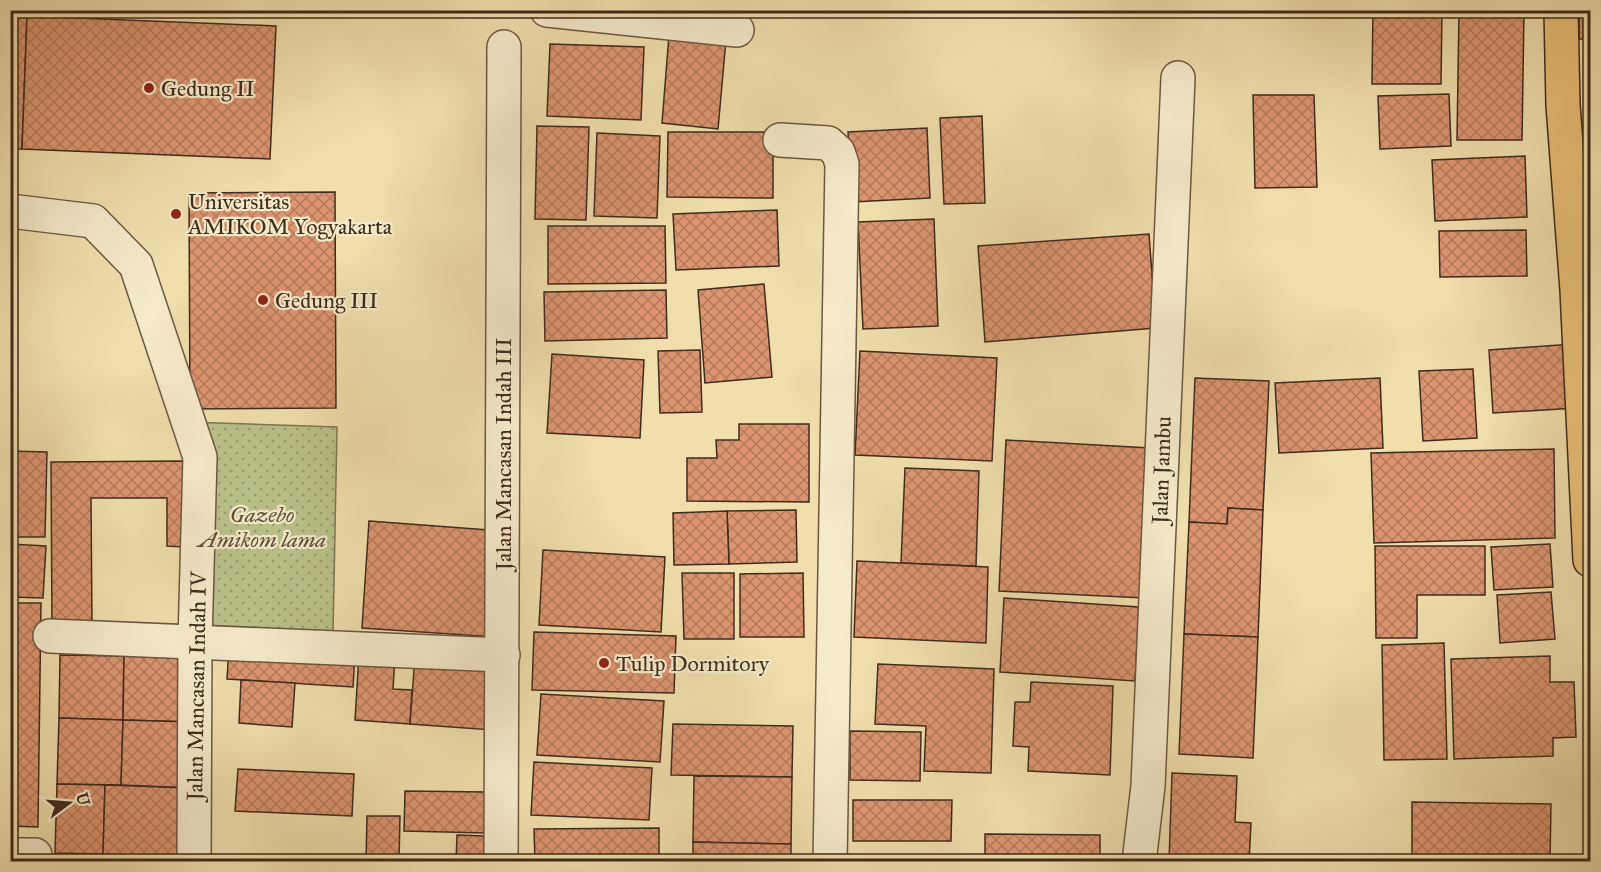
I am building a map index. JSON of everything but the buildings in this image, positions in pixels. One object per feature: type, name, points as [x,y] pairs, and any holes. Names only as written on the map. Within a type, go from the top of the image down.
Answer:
[{"type":"main road","points":[[1561,10],[1563,105],[1577,290],[1590,560]]},
{"type":"street","points":[[547,10],[737,30]]},
{"type":"street","name":"Jalan Mancasan Indah III","points":[[501,861],[504,47]]},
{"type":"street","name":"Jalan Jambu","points":[[1139,861],[1149,775],[1178,78]]},
{"type":"street","points":[[780,140],[828,143],[838,152],[842,164],[830,861]]},
{"type":"street","name":"Jalan Mancasan Indah IV","points":[[10,211],[93,221],[136,265],[200,457],[195,641],[194,861]]},
{"type":"street","points":[[50,636],[503,655]]},
{"type":"green space","name":"Gazebo Amikom lama","points":[[188,422],[337,427],[333,635],[191,626]]},
{"type":"place","name":"Gedung II","points":[[149,88]]},
{"type":"place","name":"Universitas AMIKOM Yogyakarta","points":[[176,214]]},
{"type":"place","name":"Gedung III","points":[[263,300]]},
{"type":"place","name":"Tulip Dormitory","points":[[604,663]]}]
